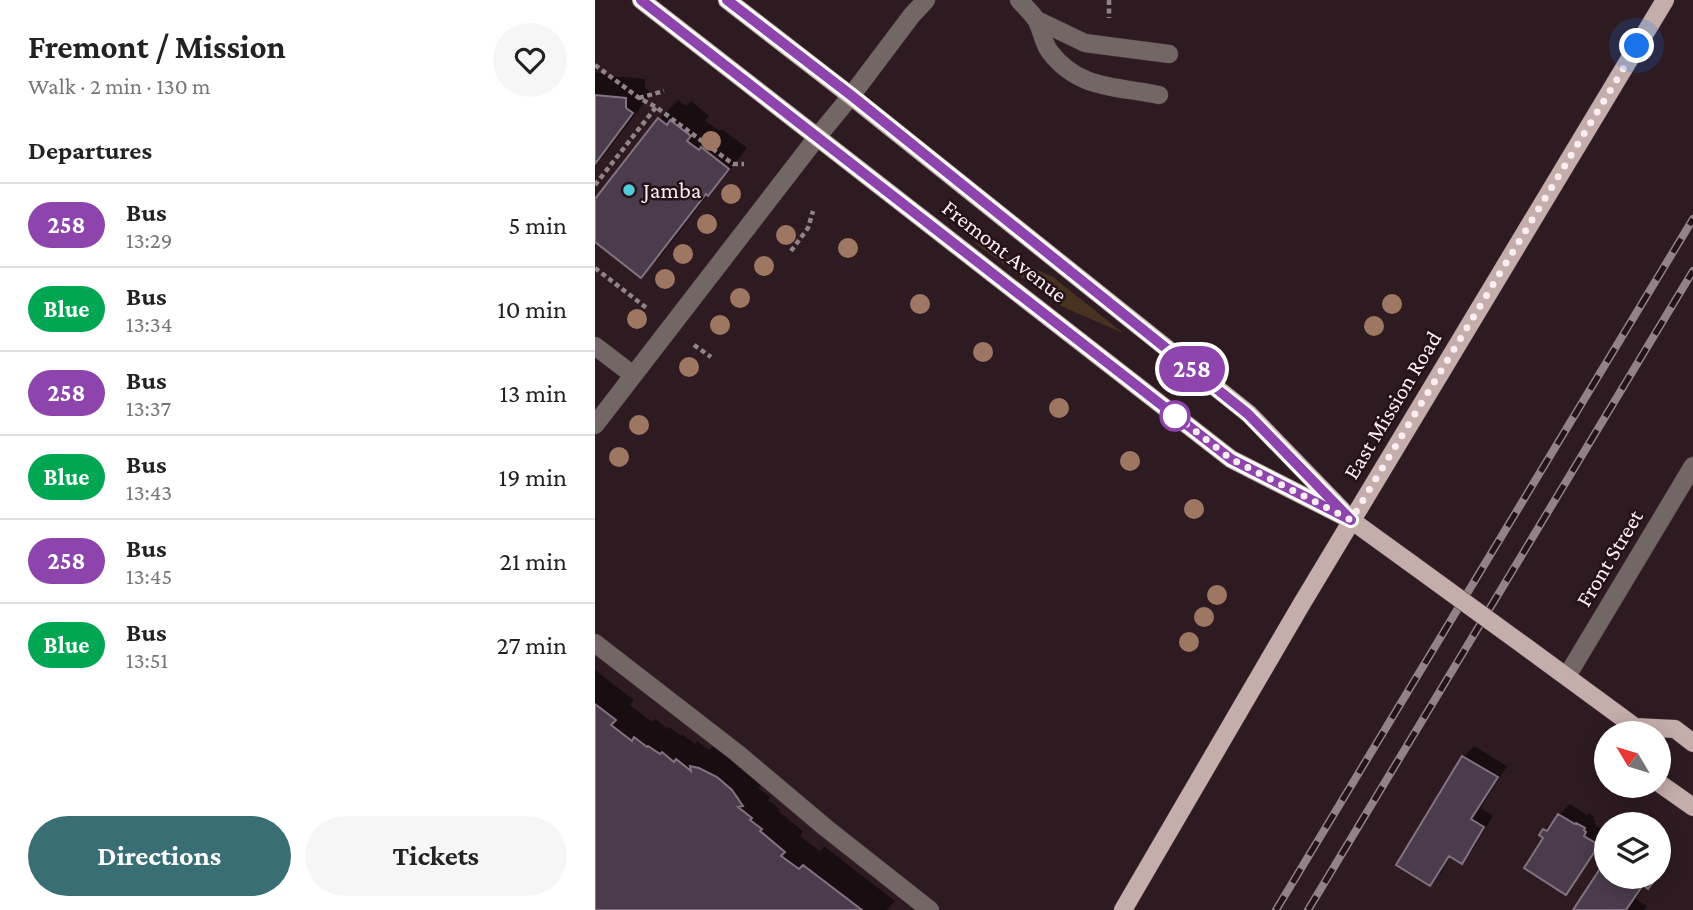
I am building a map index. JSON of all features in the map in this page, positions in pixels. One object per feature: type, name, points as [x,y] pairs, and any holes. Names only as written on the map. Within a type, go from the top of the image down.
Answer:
[{"type":"main road","name":"Fremont Avenue","points":[[642,0],[1231,459],[1351,520],[1567,676],[1624,721]]},
{"type":"main road","name":"Fremont Avenue","points":[[727,0],[852,96],[1248,414],[1351,520]]},
{"type":"main road","name":"East Mission Road","points":[[1123,910],[1351,520],[1665,0]]},
{"type":"main road","points":[[1671,729],[1675,729],[1693,743]]},
{"type":"main road","points":[[1671,791],[1693,807]]},
{"type":"street","points":[[595,425],[926,0]]},
{"type":"street","points":[[1019,0],[1037,20],[1048,50],[1061,65],[1081,79],[1159,95]]},
{"type":"street","points":[[1037,20],[1086,43],[1169,54]]},
{"type":"street","points":[[595,346],[633,375]]},
{"type":"street","name":"Front Street","points":[[1567,676],[1693,466]]},
{"type":"street","points":[[595,643],[737,753],[930,910]]},
{"type":"path","points":[[595,65],[733,164],[744,164]]},
{"type":"path","points":[[639,98],[664,91]]},
{"type":"path","points":[[595,185],[656,107]]},
{"type":"path","points":[[791,251],[808,228],[813,211]]},
{"type":"path","points":[[595,268],[649,309]]},
{"type":"path","points":[[694,345],[711,357]]},
{"type":"shaded area","points":[[972,241],[1053,277],[1123,333],[1063,307]]},
{"type":"building","points":[[595,95],[626,98],[626,108],[633,113],[595,164]]},
{"type":"building","points":[[658,118],[667,125],[670,120],[691,136],[687,141],[699,150],[701,147],[729,169],[708,196],[706,194],[641,278],[595,242],[595,199]]},
{"type":"building","points":[[595,704],[616,720],[611,725],[632,741],[634,737],[660,754],[662,752],[674,762],[676,759],[691,771],[690,766],[717,777],[732,790],[743,806],[738,807],[752,818],[750,820],[762,829],[760,831],[785,852],[781,856],[799,869],[803,865],[862,910],[595,910]]},
{"type":"building","points":[[1462,756],[1498,777],[1471,819],[1484,827],[1462,864],[1449,856],[1430,886],[1396,865]]},
{"type":"building","points":[[1558,814],[1585,828],[1584,836],[1594,842],[1594,853],[1566,895],[1524,868],[1543,838],[1539,835],[1543,829],[1547,831]]},
{"type":"building","points":[[1594,878],[1594,889],[1640,889],[1626,910],[1573,910]]},
{"type":"railway","points":[[1276,910],[1693,219]]},
{"type":"railway","points":[[1308,910],[1693,271]]},
{"type":"bus line","name":"258","points":[[641,0],[1231,459],[1351,520],[1248,414],[852,96],[727,0]]},
{"type":"place","name":"Jamba","points":[[629,190]]},
{"type":"route","points":[[1175,416],[1171,412],[1231,459],[1351,520],[1637,46]]}]
